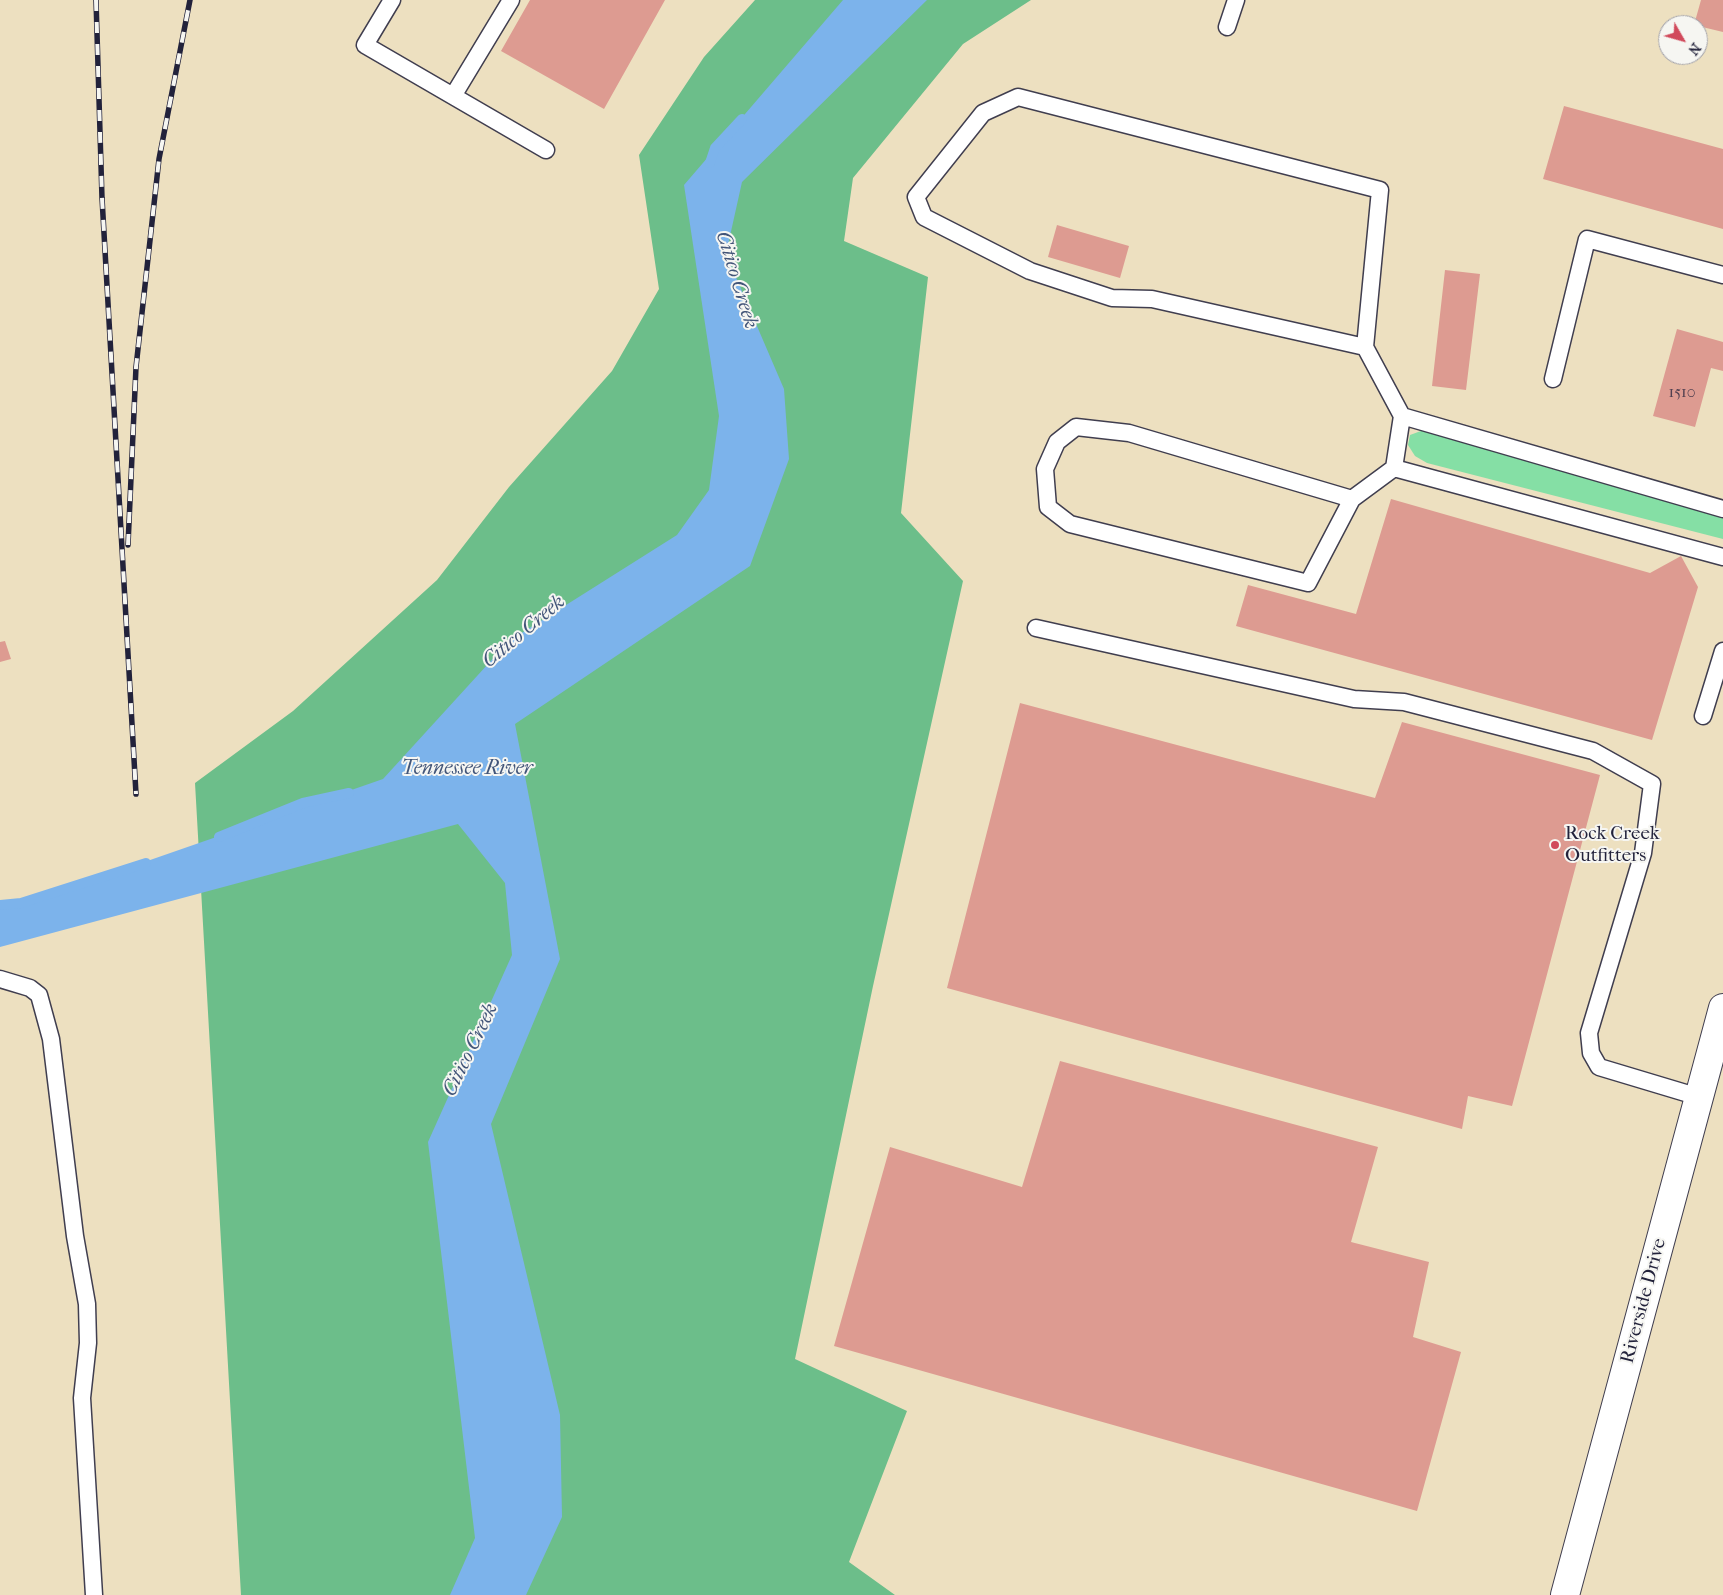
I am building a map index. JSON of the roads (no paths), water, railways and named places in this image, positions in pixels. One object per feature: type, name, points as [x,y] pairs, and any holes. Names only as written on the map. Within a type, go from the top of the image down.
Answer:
[{"type":"main road","name":"Riverside Drive","points":[[1565,1595],[1723,1008]]},
{"type":"lane","points":[[392,0],[364,45],[546,150]]},
{"type":"lane","points":[[453,96],[511,0]]},
{"type":"lane","points":[[1227,27],[1236,0]]},
{"type":"lane","points":[[1352,499],[1129,433],[1076,427],[1057,442],[1045,469],[1048,507],[1070,524],[1308,583],[1352,499],[1394,468],[1402,416],[1366,347],[1380,190],[1018,97],[983,113],[916,197],[924,217],[1030,271],[1112,298],[1152,299],[1366,347]]},
{"type":"lane","points":[[1553,379],[1587,239],[1723,275]]},
{"type":"lane","points":[[1402,416],[1723,509]]},
{"type":"lane","points":[[1394,468],[1723,557]]},
{"type":"lane","points":[[1036,628],[1354,699],[1404,702],[1593,751],[1652,784],[1643,853],[1589,1033],[1591,1053],[1599,1067],[1699,1097]]},
{"type":"lane","points":[[1703,716],[1723,651]]},
{"type":"lane","points":[[0,979],[30,988],[39,995],[51,1039],[75,1236],[86,1304],[88,1343],[82,1398],[94,1595]]},
{"type":"water","name":"Tennessee River","points":[[843,0],[927,0],[742,182],[726,254],[784,389],[789,459],[750,566],[515,724],[560,959],[491,1124],[560,1415],[562,1517],[526,1595],[450,1595],[475,1538],[428,1142],[512,955],[505,883],[458,824],[0,947],[0,909],[15,907],[383,779],[509,641],[677,535],[709,490],[719,416],[684,185]]},
{"type":"waterway","name":"Citico Creek","points":[[710,163],[715,148],[742,119]]},
{"type":"waterway","points":[[219,837],[303,803],[349,793]]},
{"type":"waterway","points":[[0,905],[21,903],[146,863]]},
{"type":"railway","points":[[96,0],[102,198],[136,794]]},
{"type":"railway","points":[[128,545],[136,367],[159,159],[190,0]]},
{"type":"place","name":"Rock Creek Outfitters","points":[[1555,845]]}]
